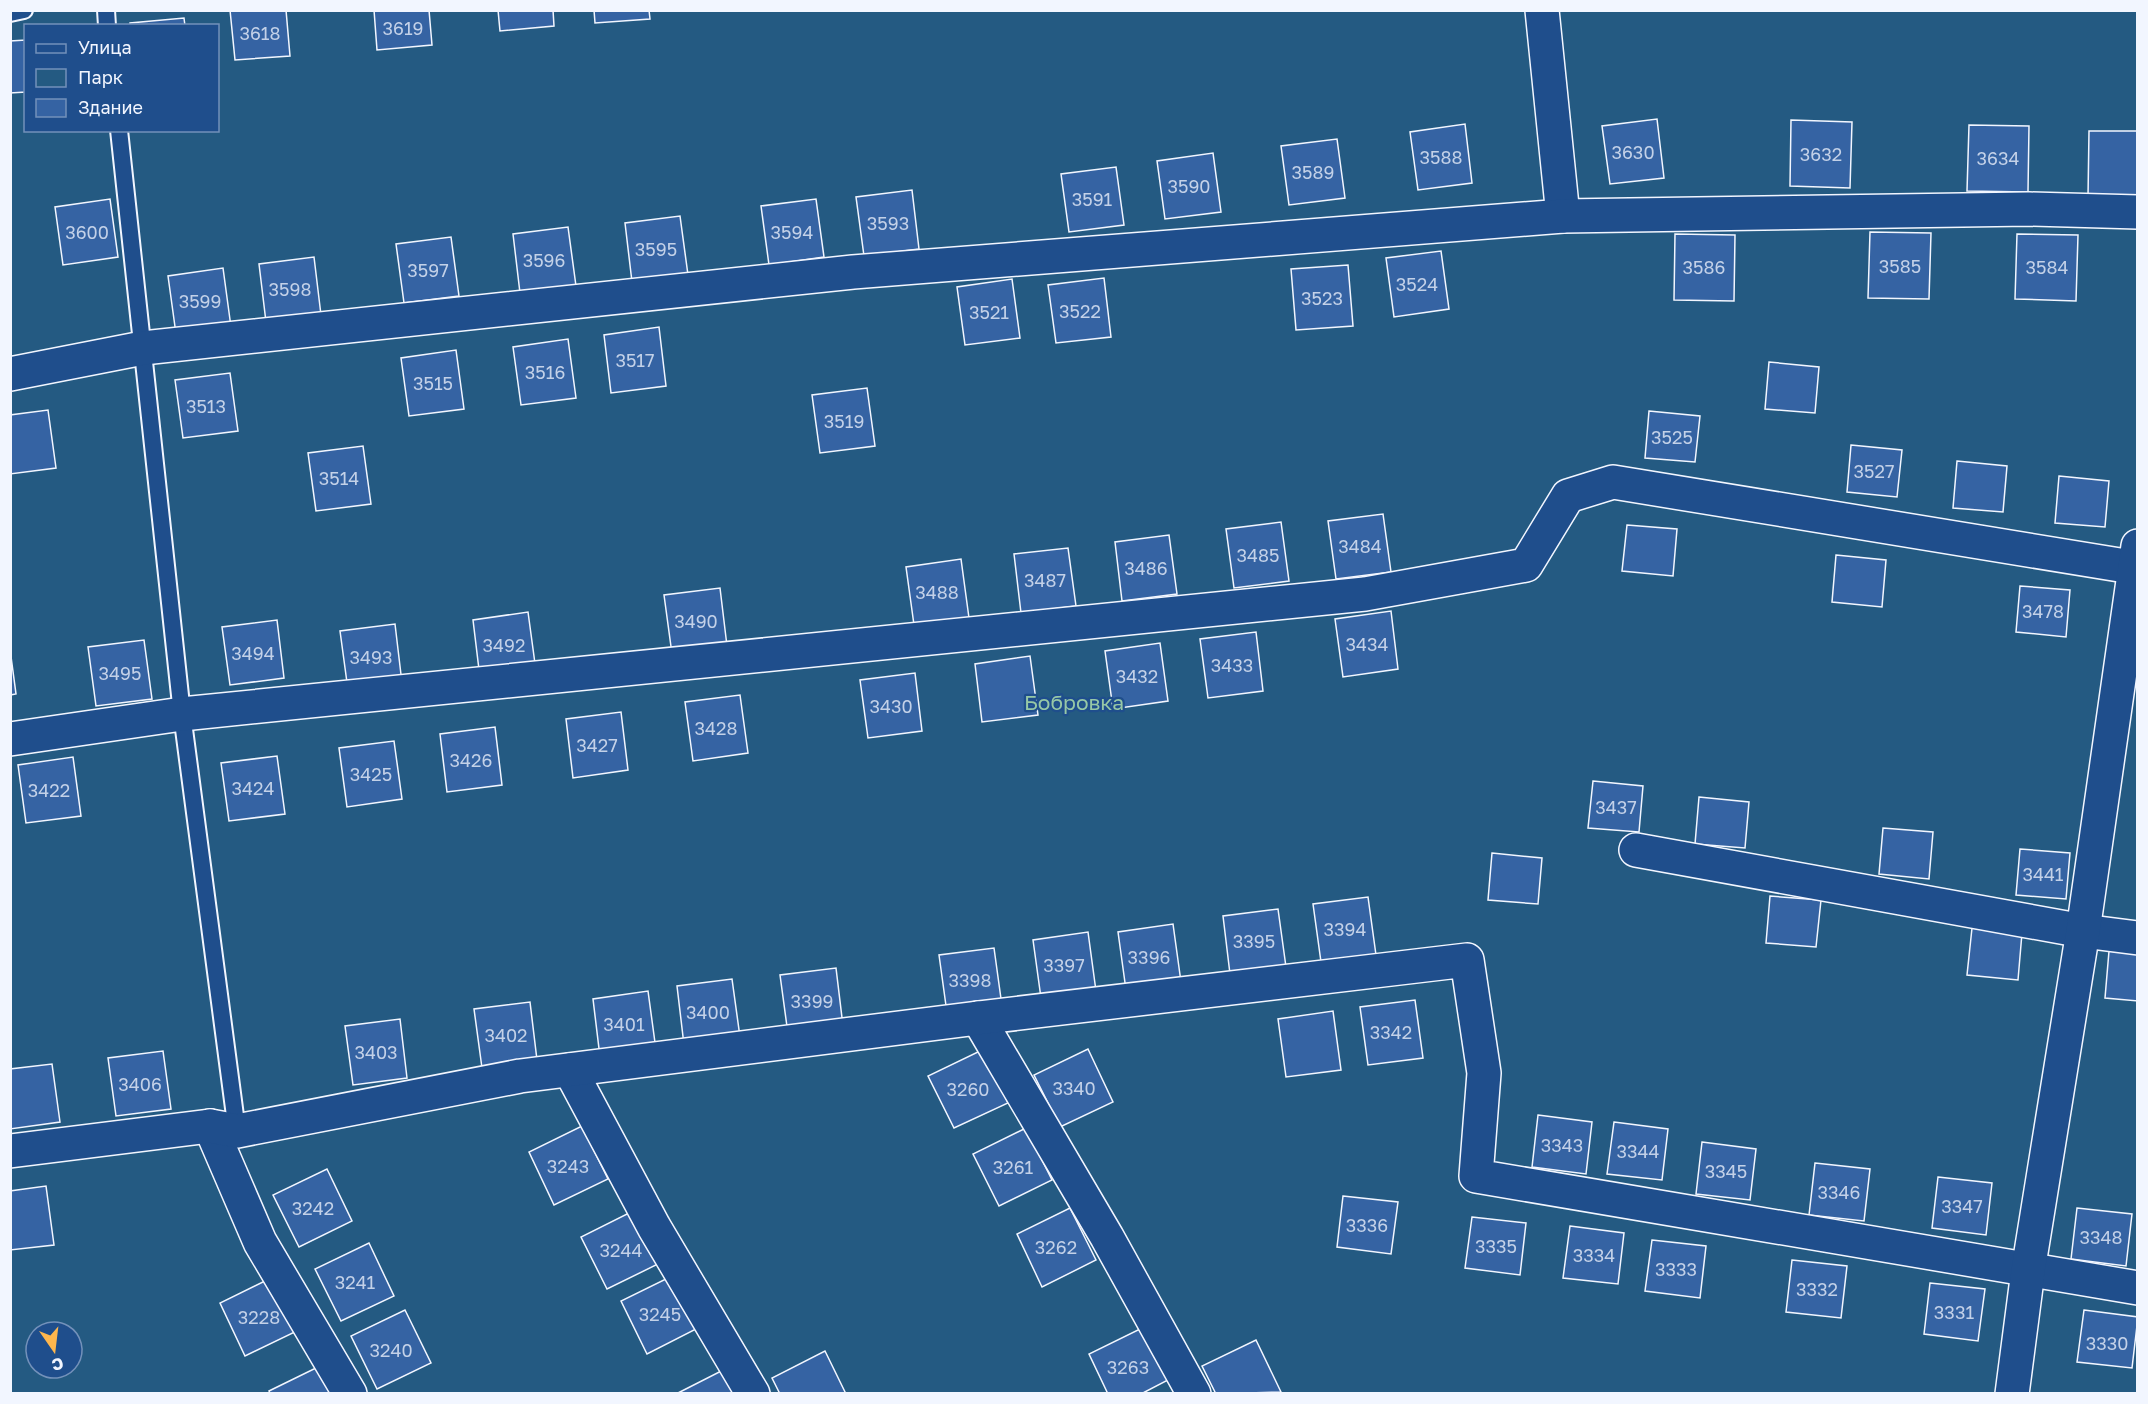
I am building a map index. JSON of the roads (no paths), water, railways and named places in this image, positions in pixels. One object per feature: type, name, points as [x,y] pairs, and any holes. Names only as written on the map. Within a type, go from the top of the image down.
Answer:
[{"type":"street","points":[[1542,10],[1563,216]]},
{"type":"street","points":[[10,374],[143,348],[853,272],[1563,216],[2029,209],[2138,212]]},
{"type":"street","points":[[10,739],[182,714],[1365,594],[1526,564],[1568,496],[1613,482],[2137,561],[2121,656],[2083,931],[2028,1270],[2012,1394]]},
{"type":"street","points":[[1636,850],[2083,931],[2138,938]]},
{"type":"street","points":[[10,1151],[224,1128],[520,1076],[978,1018],[1467,960],[1484,1073],[1476,1176],[2138,1288]]},
{"type":"street","points":[[978,1018],[1107,1237],[1194,1394]]},
{"type":"street","points":[[570,1070],[654,1227],[753,1394]]},
{"type":"street","points":[[224,1128],[260,1242],[350,1394]]},
{"type":"lane","points":[[10,13],[24,10]]},
{"type":"lane","points":[[119,132],[224,1128]]},
{"type":"park label","name":"Бобровка","points":[[1074,702]]}]
